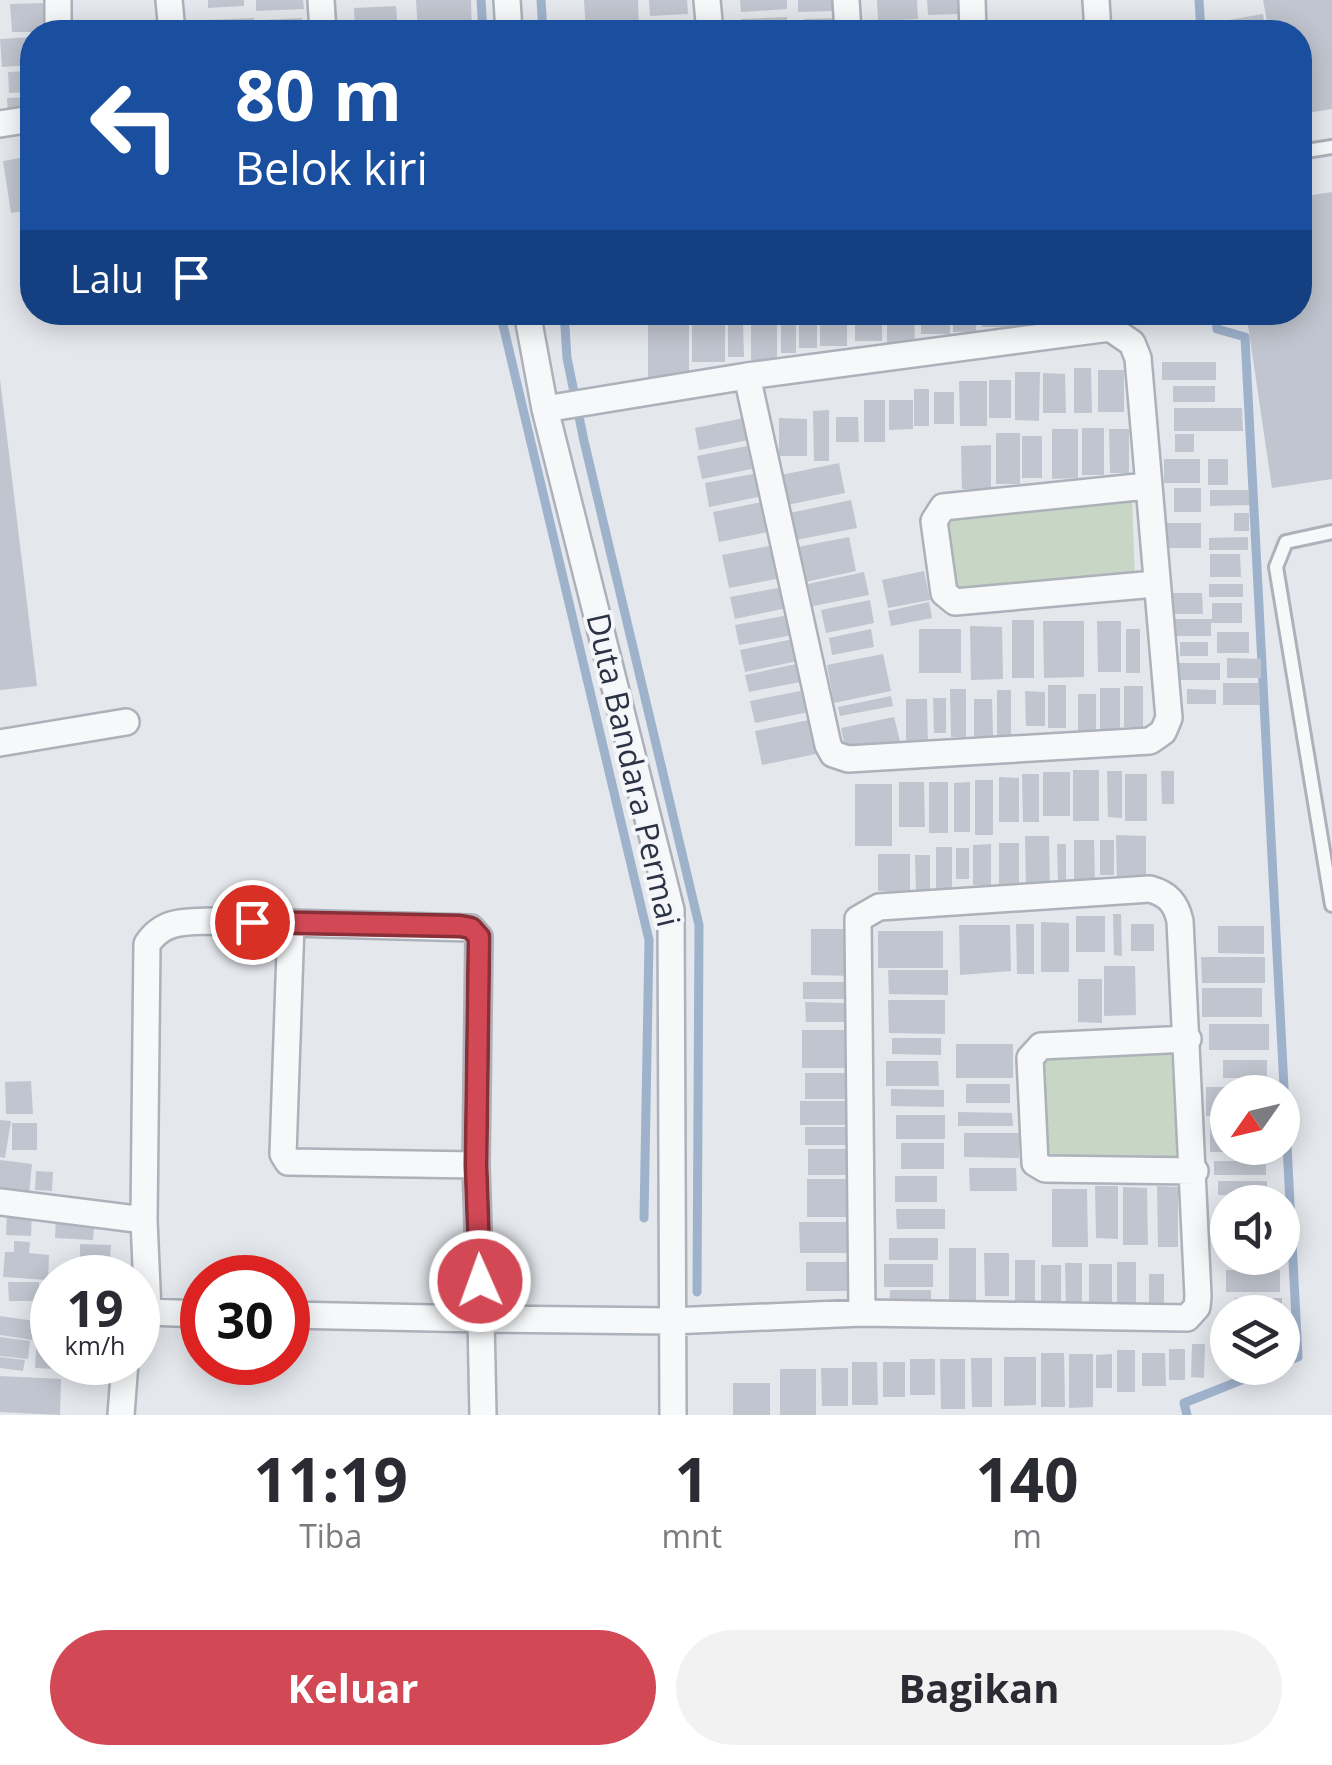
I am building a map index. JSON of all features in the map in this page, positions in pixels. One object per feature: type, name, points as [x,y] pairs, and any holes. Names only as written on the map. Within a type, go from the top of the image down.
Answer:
[{"type":"street","name":"Duta Bandara Permai","points":[[531,325],[555,409],[672,910],[673,1415]]},
{"type":"street","points":[[555,409],[747,376],[1110,328],[1132,343],[1138,358],[1169,718],[1163,732],[1150,740],[866,758],[833,754],[747,376]]},
{"type":"street","points":[[1147,486],[943,507],[934,521],[944,593],[955,602],[1155,584]]},
{"type":"street","points":[[0,743],[126,722]]},
{"type":"street","points":[[310,1316],[671,1321],[862,1313],[1187,1318],[1197,1307],[1198,1296],[1188,1038],[1180,921],[1174,903],[1163,893],[1150,889],[898,906],[862,915],[856,926],[862,1313]]},
{"type":"street","points":[[143,1255],[148,944],[157,930],[172,923],[471,928],[479,937],[476,1165],[483,1415]]},
{"type":"street","points":[[290,923],[282,1154],[288,1162],[476,1165]]},
{"type":"street","points":[[1188,1038],[1041,1046],[1030,1058],[1034,1146],[1035,1164],[1040,1168],[1195,1172]]},
{"type":"street","points":[[0,1202],[144,1220]]},
{"type":"street","points":[[121,1415],[123,1385]]},
{"type":"lane","points":[[1332,532],[1286,542],[1276,567],[1332,905]]},
{"type":"green space","points":[[1132,498],[1135,580],[948,592],[942,513]]},
{"type":"green space","points":[[1171,1050],[1178,1160],[1041,1165],[1038,1054]]},
{"type":"building","points":[[208,0],[244,0],[244,6],[208,8]]},
{"type":"building","points":[[256,0],[303,0],[304,9],[256,11]]},
{"type":"building","points":[[416,0],[471,0],[472,20],[417,20]]},
{"type":"building","points":[[584,0],[638,0],[639,20],[585,20]]},
{"type":"building","points":[[649,0],[687,0],[688,14],[650,16]]},
{"type":"building","points":[[740,0],[787,0],[787,9],[741,12]]},
{"type":"building","points":[[798,0],[833,0],[833,11],[798,12]]},
{"type":"building","points":[[877,0],[917,0],[918,19],[878,20]]},
{"type":"building","points":[[927,0],[957,0],[958,14],[928,15]]},
{"type":"building","points":[[1263,0],[1332,0],[1332,109],[1312,112],[1312,20],[1267,20]]},
{"type":"building","points":[[43,3],[44,20],[20,20],[20,32],[12,32],[10,4]]},
{"type":"building","points":[[396,6],[397,20],[354,20],[354,8]]},
{"type":"building","points":[[1263,14],[1264,20],[1229,20]]},
{"type":"building","points":[[787,17],[787,20],[741,19]]},
{"type":"building","points":[[20,38],[20,66],[2,67],[0,39]]},
{"type":"building","points":[[8,72],[20,72],[20,93],[9,93]]},
{"type":"building","points":[[20,97],[20,116],[8,117],[7,98]]},
{"type":"building","points":[[20,158],[20,212],[11,213],[3,161]]},
{"type":"building","points":[[1332,192],[1332,479],[1272,488],[1248,325],[1312,325],[1312,195]]},
{"type":"building","points":[[648,325],[689,325],[689,378],[648,378]]},
{"type":"building","points":[[692,325],[725,325],[725,362],[692,362]]},
{"type":"building","points":[[728,325],[743,325],[744,357],[728,357]]},
{"type":"building","points":[[751,325],[777,325],[777,361],[751,360]]},
{"type":"building","points":[[781,325],[796,325],[796,353],[781,353]]},
{"type":"building","points":[[799,325],[817,325],[817,348],[799,348]]},
{"type":"building","points":[[820,325],[847,325],[847,346],[820,346]]},
{"type":"building","points":[[855,325],[882,325],[882,341],[855,341]]},
{"type":"building","points":[[887,325],[914,325],[915,346],[887,346]]},
{"type":"building","points":[[921,325],[950,325],[950,334],[921,334]]},
{"type":"building","points":[[953,325],[976,325],[976,332],[953,332]]},
{"type":"building","points":[[982,325],[1024,325],[1024,327]]},
{"type":"building","points":[[1162,362],[1216,362],[1216,380],[1162,380]]},
{"type":"building","points":[[1074,368],[1091,368],[1092,413],[1074,413]]},
{"type":"building","points":[[1098,370],[1124,370],[1124,412],[1098,412]]},
{"type":"building","points":[[1015,372],[1040,372],[1039,421],[1015,420]]},
{"type":"building","points":[[1043,373],[1065,374],[1066,413],[1043,413]]},
{"type":"building","points":[[0,379],[37,686],[0,690]]},
{"type":"building","points":[[989,380],[1011,380],[1011,418],[989,418]]},
{"type":"building","points":[[959,381],[987,381],[987,426],[960,426]]},
{"type":"building","points":[[1173,386],[1215,386],[1215,402],[1173,402]]},
{"type":"building","points":[[914,389],[929,389],[929,426],[914,426]]},
{"type":"building","points":[[934,392],[954,392],[954,424],[934,424]]},
{"type":"building","points":[[864,400],[885,400],[885,442],[864,442]]},
{"type":"building","points":[[889,400],[913,400],[913,429],[889,430]]},
{"type":"building","points":[[1174,408],[1242,408],[1243,431],[1174,431]]},
{"type":"building","points":[[829,410],[829,461],[814,461],[813,411]]},
{"type":"building","points":[[836,417],[858,417],[859,442],[836,442]]},
{"type":"building","points":[[744,418],[749,440],[699,450],[695,428]]},
{"type":"building","points":[[779,418],[807,419],[807,456],[779,456]]},
{"type":"building","points":[[1082,428],[1104,428],[1104,475],[1082,475]]},
{"type":"building","points":[[1052,429],[1078,429],[1078,478],[1052,479]]},
{"type":"building","points":[[1109,429],[1129,429],[1129,473],[1110,473]]},
{"type":"building","points":[[996,433],[1020,433],[1020,484],[996,484]]},
{"type":"building","points":[[1175,434],[1194,434],[1194,452],[1175,452]]},
{"type":"building","points":[[1022,436],[1042,436],[1042,478],[1022,478]]},
{"type":"building","points":[[991,445],[991,489],[962,489],[961,446]]},
{"type":"building","points":[[747,446],[752,469],[702,479],[697,456]]},
{"type":"building","points":[[1164,459],[1200,459],[1200,483],[1164,483]]},
{"type":"building","points":[[1208,459],[1228,459],[1228,485],[1208,485]]},
{"type":"building","points":[[839,463],[845,493],[787,505],[781,475]]},
{"type":"building","points":[[758,473],[763,496],[709,507],[705,483]]},
{"type":"building","points":[[1174,488],[1201,488],[1201,512],[1174,512]]},
{"type":"building","points":[[1210,490],[1249,490],[1249,505],[1210,506]]},
{"type":"building","points":[[851,500],[857,528],[796,540],[790,513]]},
{"type":"building","points":[[762,502],[768,532],[719,542],[713,512]]},
{"type":"building","points":[[1234,513],[1249,513],[1249,531],[1234,531]]},
{"type":"building","points":[[1166,523],[1201,523],[1201,548],[1166,548]]},
{"type":"building","points":[[849,537],[856,571],[805,582],[798,547]]},
{"type":"building","points":[[1248,537],[1248,550],[1209,550],[1209,538]]},
{"type":"building","points":[[774,545],[781,578],[729,588],[722,555]]},
{"type":"building","points":[[1210,554],[1240,554],[1241,577],[1210,577]]},
{"type":"building","points":[[924,571],[930,600],[888,608],[882,580]]},
{"type":"building","points":[[864,572],[869,595],[813,606],[808,584]]},
{"type":"building","points":[[1209,584],[1243,584],[1243,597],[1209,597]]},
{"type":"building","points":[[783,587],[787,608],[735,619],[730,597]]},
{"type":"building","points":[[1171,593],[1202,593],[1203,614],[1171,614]]},
{"type":"building","points":[[870,600],[874,623],[826,633],[821,610]]},
{"type":"building","points":[[929,602],[932,618],[891,626],[888,611]]},
{"type":"building","points":[[1212,603],[1242,603],[1242,623],[1211,623],[1211,636],[1174,636],[1174,619],[1212,619]]},
{"type":"building","points":[[789,615],[793,635],[739,645],[735,625]]},
{"type":"building","points":[[1012,620],[1034,620],[1034,678],[1012,678]]},
{"type":"building","points":[[1043,621],[1084,621],[1084,677],[1044,678]]},
{"type":"building","points":[[1097,621],[1121,621],[1121,672],[1098,672]]},
{"type":"building","points":[[970,626],[1002,627],[1003,679],[971,680]]},
{"type":"building","points":[[871,629],[874,647],[832,655],[829,638]]},
{"type":"building","points":[[919,629],[961,629],[961,673],[919,673]]},
{"type":"building","points":[[1126,629],[1140,629],[1140,673],[1126,673]]},
{"type":"building","points":[[1217,632],[1249,632],[1249,653],[1217,653]]},
{"type":"building","points":[[793,639],[798,661],[745,672],[740,650]]},
{"type":"building","points":[[1180,642],[1208,642],[1208,656],[1180,656]]},
{"type":"building","points":[[883,654],[891,691],[834,703],[827,665]]},
{"type":"building","points":[[1227,658],[1261,659],[1261,678],[1227,678]]},
{"type":"building","points":[[1179,663],[1220,663],[1220,680],[1179,680]]},
{"type":"building","points":[[796,664],[800,682],[749,692],[745,675]]},
{"type":"building","points":[[1223,683],[1259,683],[1260,705],[1223,705]]},
{"type":"building","points":[[1048,685],[1066,685],[1066,728],[1048,728]]},
{"type":"building","points":[[1124,686],[1143,686],[1143,727],[1124,727]]},
{"type":"building","points":[[1100,688],[1120,688],[1120,732],[1100,732]]},
{"type":"building","points":[[950,689],[966,689],[966,737],[951,737]]},
{"type":"building","points":[[1187,689],[1216,690],[1216,704],[1187,704]]},
{"type":"building","points":[[805,690],[809,712],[755,723],[750,701]]},
{"type":"building","points":[[997,690],[1011,690],[1011,744],[997,744]]},
{"type":"building","points":[[1025,691],[1045,692],[1045,726],[1026,726]]},
{"type":"building","points":[[1078,694],[1096,694],[1096,734],[1078,734]]},
{"type":"building","points":[[891,696],[893,706],[840,716],[838,707]]},
{"type":"building","points":[[933,698],[946,698],[946,733],[934,733]]},
{"type":"building","points":[[906,699],[927,699],[928,745],[906,745]]},
{"type":"building","points":[[974,699],[992,699],[993,736],[974,736]]},
{"type":"building","points":[[894,717],[900,741],[846,752],[841,728]]},
{"type":"building","points":[[814,719],[821,753],[762,765],[755,731]]},
{"type":"building","points":[[1073,770],[1099,770],[1099,821],[1073,821]]},
{"type":"building","points":[[1107,771],[1122,771],[1122,818],[1108,817]]},
{"type":"building","points":[[1161,771],[1174,771],[1174,804],[1162,804]]},
{"type":"building","points":[[1043,772],[1070,772],[1070,816],[1043,816]]},
{"type":"building","points":[[1022,774],[1039,774],[1039,822],[1023,822]]},
{"type":"building","points":[[1125,774],[1147,774],[1147,821],[1125,821]]},
{"type":"building","points":[[999,777],[1019,778],[1019,822],[999,822]]},
{"type":"building","points":[[975,780],[993,780],[993,835],[975,835]]},
{"type":"building","points":[[899,782],[924,782],[925,827],[899,827]]},
{"type":"building","points":[[929,782],[948,782],[948,833],[929,833]]},
{"type":"building","points":[[970,782],[970,832],[954,832],[954,783]]},
{"type":"building","points":[[855,784],[892,784],[892,846],[855,846]]},
{"type":"building","points":[[1116,835],[1146,836],[1146,881],[1117,881]]},
{"type":"building","points":[[1025,836],[1049,836],[1050,889],[1026,889]]},
{"type":"building","points":[[1074,840],[1094,840],[1095,881],[1074,881]]},
{"type":"building","points":[[1100,840],[1114,840],[1114,875],[1100,875]]},
{"type":"building","points":[[999,843],[1019,843],[1019,884],[999,884]]},
{"type":"building","points":[[991,844],[991,885],[973,885],[973,845]]},
{"type":"building","points":[[1057,844],[1066,844],[1066,880],[1058,881]]},
{"type":"building","points":[[936,847],[952,847],[952,893],[936,893]]},
{"type":"building","points":[[956,848],[969,848],[969,879],[956,879]]},
{"type":"building","points":[[878,854],[910,854],[910,892],[878,891]]},
{"type":"building","points":[[915,855],[930,855],[930,894],[916,894]]},
{"type":"building","points":[[1113,914],[1121,914],[1122,956],[1114,955]]},
{"type":"building","points":[[1076,916],[1105,916],[1105,952],[1076,952]]},
{"type":"building","points":[[1041,922],[1069,923],[1069,972],[1041,972]]},
{"type":"building","points":[[1016,924],[1034,924],[1034,974],[1017,974]]},
{"type":"building","points":[[1131,924],[1154,924],[1154,951],[1131,951]]},
{"type":"building","points":[[959,925],[1010,925],[1011,971],[960,975]]},
{"type":"building","points":[[1218,926],[1264,926],[1264,954],[1218,953]]},
{"type":"building","points":[[811,929],[854,929],[854,976],[811,975]]},
{"type":"building","points":[[878,931],[943,931],[943,968],[878,968]]},
{"type":"building","points":[[1201,957],[1265,957],[1265,983],[1202,983]]},
{"type":"building","points":[[1104,966],[1135,966],[1136,1015],[1104,1016]]},
{"type":"building","points":[[888,970],[948,970],[948,995],[889,994]]},
{"type":"building","points":[[1078,979],[1102,979],[1102,1023],[1078,1022]]},
{"type":"building","points":[[803,982],[849,982],[849,999],[803,999]]},
{"type":"building","points":[[1202,988],[1262,988],[1262,1017],[1202,1017]]},
{"type":"building","points":[[888,1000],[945,1000],[945,1034],[889,1033]]},
{"type":"building","points":[[805,1002],[845,1003],[846,1022],[806,1022]]},
{"type":"building","points":[[1209,1024],[1269,1024],[1269,1050],[1209,1050]]},
{"type":"building","points":[[802,1030],[848,1030],[848,1068],[802,1068]]},
{"type":"building","points":[[892,1038],[941,1038],[941,1055],[892,1054]]},
{"type":"building","points":[[956,1044],[1013,1044],[1013,1078],[956,1078]]},
{"type":"building","points":[[1223,1060],[1267,1060],[1267,1075],[1223,1075]]},
{"type":"building","points":[[886,1061],[938,1061],[939,1086],[886,1086]]},
{"type":"building","points":[[805,1073],[853,1073],[854,1099],[805,1099]]},
{"type":"building","points":[[31,1081],[33,1114],[6,1114],[5,1082]]},
{"type":"building","points":[[966,1084],[1010,1084],[1010,1103],[966,1103]]},
{"type":"building","points":[[1206,1087],[1210,1087],[1210,1116],[1206,1116]]},
{"type":"building","points":[[891,1089],[944,1090],[944,1107],[891,1106]]},
{"type":"building","points":[[800,1101],[847,1101],[848,1125],[800,1125]]},
{"type":"building","points":[[958,1112],[1012,1113],[1013,1126],[958,1126]]},
{"type":"building","points":[[896,1115],[945,1115],[945,1139],[896,1139]]},
{"type":"building","points":[[0,1120],[11,1121],[5,1158],[0,1157]]},
{"type":"building","points":[[12,1123],[37,1123],[37,1150],[12,1150]]},
{"type":"building","points":[[805,1127],[851,1127],[850,1145],[805,1145]]},
{"type":"building","points":[[964,1133],[1019,1133],[1019,1158],[964,1157]]},
{"type":"building","points":[[901,1143],[944,1143],[944,1169],[901,1169]]},
{"type":"building","points":[[808,1149],[849,1149],[849,1175],[808,1175]]},
{"type":"building","points":[[0,1160],[32,1164],[29,1194],[0,1191]]},
{"type":"building","points":[[1214,1165],[1266,1165],[1266,1175],[1214,1175]]},
{"type":"building","points":[[969,1168],[1016,1168],[1017,1191],[970,1191]]},
{"type":"building","points":[[36,1171],[53,1172],[52,1191],[35,1190]]},
{"type":"building","points":[[895,1176],[937,1176],[937,1202],[895,1202]]},
{"type":"building","points":[[807,1179],[850,1179],[850,1217],[807,1217]]},
{"type":"building","points":[[1218,1181],[1267,1181],[1267,1185],[1218,1185]]},
{"type":"building","points":[[1095,1186],[1118,1186],[1118,1239],[1096,1238]]},
{"type":"building","points":[[1157,1186],[1178,1187],[1178,1247],[1158,1247]]},
{"type":"building","points":[[1123,1187],[1147,1188],[1148,1245],[1123,1245]]},
{"type":"building","points":[[1052,1189],[1087,1189],[1088,1247],[1052,1247]]},
{"type":"building","points":[[7,1208],[32,1209],[31,1236],[6,1235]]},
{"type":"building","points":[[896,1209],[945,1209],[945,1229],[897,1229]]},
{"type":"building","points":[[56,1216],[95,1218],[93,1240],[55,1238]]},
{"type":"building","points":[[799,1222],[847,1222],[847,1253],[800,1253]]},
{"type":"building","points":[[889,1238],[938,1238],[938,1260],[889,1260]]},
{"type":"building","points":[[14,1241],[30,1242],[29,1253],[49,1255],[30,1255],[30,1279],[3,1277],[5,1252],[14,1252]]},
{"type":"building","points":[[80,1244],[111,1245],[110,1255],[80,1255]]},
{"type":"building","points":[[949,1248],[976,1248],[976,1302],[949,1302]]},
{"type":"building","points":[[984,1253],[1009,1253],[1009,1296],[985,1296]]},
{"type":"building","points":[[1015,1260],[1035,1260],[1035,1305],[1015,1305]]},
{"type":"building","points":[[806,1262],[849,1262],[849,1291],[806,1291]]},
{"type":"building","points":[[1117,1262],[1136,1262],[1136,1306],[1117,1306]]},
{"type":"building","points":[[1065,1263],[1082,1263],[1082,1309],[1066,1309]]},
{"type":"building","points":[[884,1264],[933,1264],[933,1287],[884,1287]]},
{"type":"building","points":[[1089,1264],[1112,1264],[1112,1308],[1089,1308]]},
{"type":"building","points":[[1041,1265],[1061,1265],[1061,1303],[1041,1303]]},
{"type":"building","points":[[1149,1274],[1164,1274],[1164,1303],[1149,1303]]},
{"type":"building","points":[[1226,1275],[1280,1275],[1280,1292],[1226,1292]]},
{"type":"building","points":[[8,1282],[30,1282],[30,1301],[9,1301]]},
{"type":"building","points":[[890,1290],[931,1290],[931,1309],[889,1309]]},
{"type":"building","points":[[0,1316],[30,1320],[30,1340],[0,1335]]},
{"type":"building","points":[[0,1337],[30,1341],[28,1359],[0,1356]]},
{"type":"building","points":[[1192,1344],[1205,1344],[1204,1378],[1191,1377]]},
{"type":"building","points":[[1169,1349],[1185,1349],[1185,1380],[1169,1380]]},
{"type":"building","points":[[1117,1350],[1135,1350],[1135,1392],[1117,1392]]},
{"type":"building","points":[[1041,1353],[1064,1353],[1065,1407],[1041,1407]]},
{"type":"building","points":[[1142,1353],[1165,1353],[1166,1386],[1142,1386]]},
{"type":"building","points":[[1069,1354],[1093,1354],[1093,1407],[1069,1408]]},
{"type":"building","points":[[1112,1354],[1112,1388],[1096,1388],[1096,1355]]},
{"type":"building","points":[[0,1357],[25,1360],[23,1371],[0,1368]]},
{"type":"building","points":[[1004,1357],[1036,1357],[1036,1405],[1004,1406]]},
{"type":"building","points":[[971,1358],[992,1358],[992,1407],[972,1407]]},
{"type":"building","points":[[910,1359],[935,1359],[935,1395],[910,1395]]},
{"type":"building","points":[[940,1359],[965,1359],[965,1409],[941,1409]]},
{"type":"building","points":[[852,1362],[877,1362],[878,1405],[852,1405]]},
{"type":"building","points":[[883,1362],[905,1362],[905,1397],[883,1397]]},
{"type":"building","points":[[821,1368],[848,1368],[848,1406],[822,1406]]},
{"type":"building","points":[[780,1369],[816,1369],[816,1415],[780,1415]]},
{"type":"building","points":[[0,1376],[30,1377],[30,1385],[61,1385],[60,1415],[0,1412]]},
{"type":"building","points":[[733,1383],[770,1383],[770,1415],[733,1415]]},
{"type":"waterway","points":[[481,0],[482,20]]},
{"type":"waterway","points":[[541,0],[542,20]]},
{"type":"waterway","points":[[1199,0],[1200,20]]},
{"type":"waterway","points":[[503,325],[649,940],[644,1218]]},
{"type":"waterway","points":[[565,325],[567,358],[584,441],[699,925],[697,1292]]},
{"type":"waterway","points":[[1217,325],[1217,329],[1245,337],[1295,1295]]},
{"type":"waterway","points":[[1187,1415],[1184,1403],[1229,1385]]},
{"type":"route","points":[[252,922],[460,926],[471,928],[479,937],[476,1165],[480,1281]]}]
